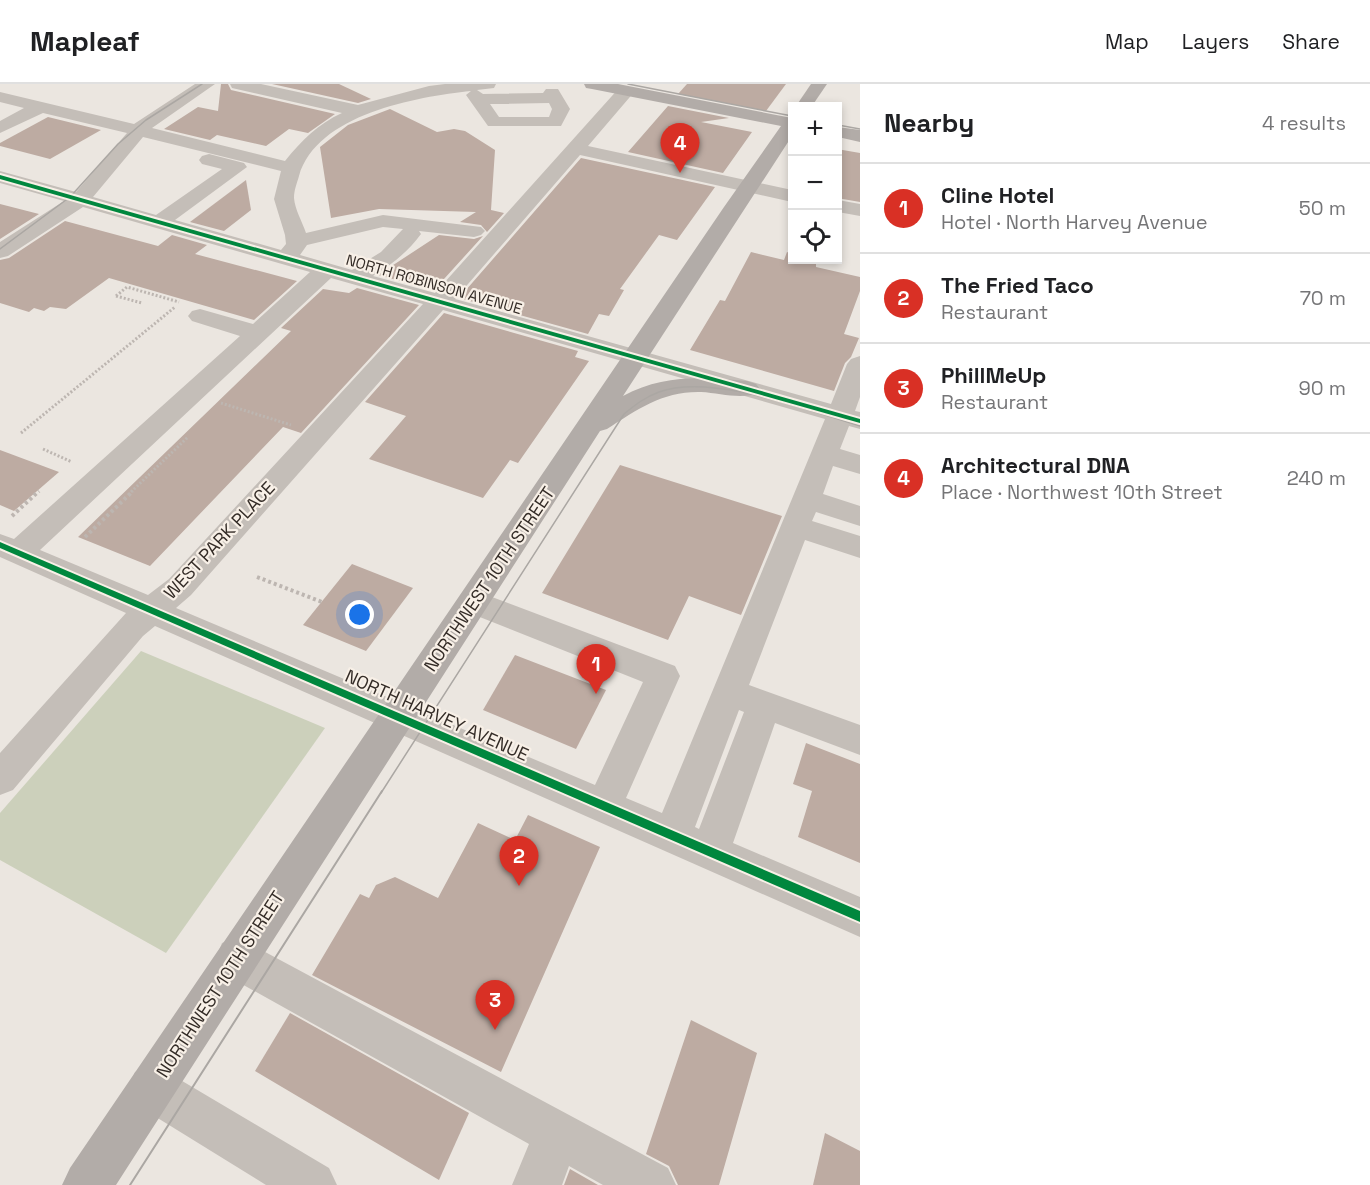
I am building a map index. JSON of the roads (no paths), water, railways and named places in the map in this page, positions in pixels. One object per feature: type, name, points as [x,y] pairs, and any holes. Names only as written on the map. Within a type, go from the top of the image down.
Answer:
[{"type":"main road","points":[[592,84],[788,122]]},
{"type":"main road","points":[[807,102],[819,84]]},
{"type":"main road","name":"NORTHWEST 10TH STREET","points":[[87,1185],[788,129]]},
{"type":"main road","points":[[842,133],[860,136]]},
{"type":"main road","points":[[589,429],[640,398],[667,387],[704,384],[747,389]]},
{"type":"street","points":[[149,137],[156,116],[207,84]]},
{"type":"street","points":[[238,84],[359,111]]},
{"type":"street","points":[[394,84],[410,95]]},
{"type":"street","name":"WEST PARK PLACE","points":[[0,779],[131,627],[180,587],[438,301],[537,182],[576,149],[626,91]]},
{"type":"street","points":[[474,231],[383,221],[291,250],[283,196],[291,168],[303,150],[325,129],[359,111],[410,95],[480,92],[494,122],[555,122],[561,109],[554,96]]},
{"type":"street","points":[[4,101],[40,107],[149,137],[291,168]]},
{"type":"street","points":[[0,128],[40,107]]},
{"type":"street","points":[[0,251],[80,200],[98,182],[126,145],[149,137],[237,167]]},
{"type":"street","points":[[576,149],[788,195]]},
{"type":"street","points":[[159,222],[237,167],[260,162]]},
{"type":"street","name":"NORTH ROBINSON AVENUE","points":[[0,177],[159,222],[291,250],[326,270],[850,418]]},
{"type":"street","points":[[842,207],[860,210]]},
{"type":"street","points":[[354,278],[389,257],[410,234]]},
{"type":"street","points":[[9,549],[326,270]]},
{"type":"street","points":[[190,310],[257,333]]},
{"type":"street","points":[[710,852],[747,698],[802,513],[825,454],[850,418],[860,364]]},
{"type":"street","points":[[825,454],[860,465]]},
{"type":"street","points":[[802,513],[860,516]]},
{"type":"street","points":[[802,513],[860,547]]},
{"type":"street","name":"NORTH HARVEY AVENUE","points":[[9,549],[860,917]]},
{"type":"street","points":[[473,602],[663,676],[604,805]]},
{"type":"street","points":[[747,698],[860,740]]},
{"type":"street","points":[[672,835],[747,698]]},
{"type":"street","points":[[237,958],[651,1185]]},
{"type":"street","points":[[151,1088],[312,1185]]},
{"type":"street","points":[[537,1185],[557,1134]]},
{"type":"tram line","points":[[0,249],[70,197],[118,144],[146,120],[202,84]]},
{"type":"tram line","points":[[628,84],[788,115]]},
{"type":"tram line","points":[[842,126],[860,129]]},
{"type":"tram line","points":[[381,793],[624,414],[632,407],[659,392],[680,387],[705,387],[731,390],[787,403],[860,426]]},
{"type":"tram line","points":[[130,1185],[382,791]]},
{"type":"place","name":"Architectural DNA","points":[[680,173]]},
{"type":"place","name":"Cline Hotel","points":[[596,694]]},
{"type":"place","name":"The Fried Taco","points":[[519,886]]},
{"type":"place","name":"PhillMeUp","points":[[495,1030]]}]
